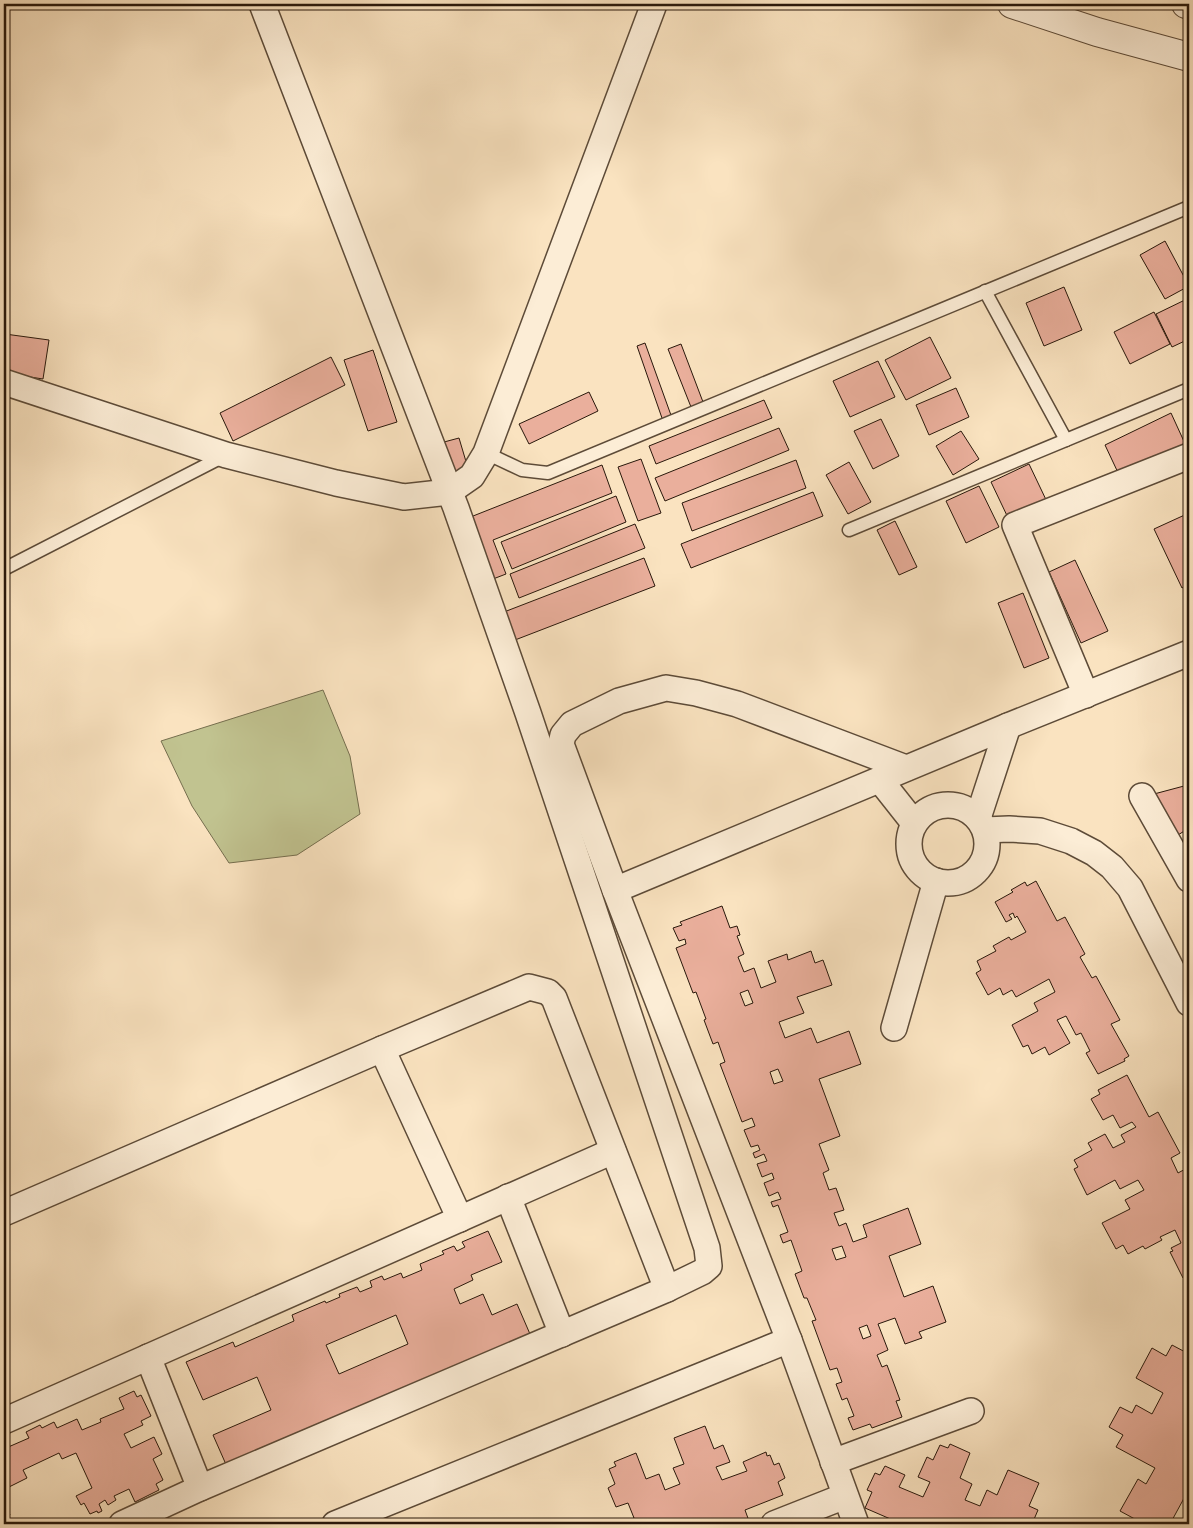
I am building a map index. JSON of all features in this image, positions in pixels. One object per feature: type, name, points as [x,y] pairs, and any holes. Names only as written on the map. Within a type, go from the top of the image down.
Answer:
[{"type":"street","points":[[122,1524],[200,1488],[667,1289],[702,1272],[709,1266],[707,1248],[525,704],[456,508],[262,4]]},
{"type":"street","points":[[4,382],[226,455],[336,483],[404,497],[449,492],[472,476],[486,453],[654,4]]},
{"type":"street","points":[[1012,4],[1097,32],[1189,57]]},
{"type":"street","points":[[1086,695],[1015,525],[1189,456]]},
{"type":"street","points":[[614,890],[906,768],[1189,653]]},
{"type":"street","points":[[856,1524],[789,1340],[614,890],[562,744],[562,735],[572,724],[619,701],[666,688],[696,693],[737,704],[906,768]]},
{"type":"street","points":[[981,824],[1008,726]]},
{"type":"street","points":[[880,780],[914,823]]},
{"type":"street","points":[[1142,796],[1189,879]]},
{"type":"street","points":[[944,805],[968,810],[981,824],[987,842],[986,855],[972,876],[948,884],[936,881],[925,876],[916,868],[910,858],[909,840],[914,823],[922,814],[932,808],[944,805]]},
{"type":"street","points":[[981,824],[1009,829],[1040,831],[1070,841],[1094,853],[1112,867],[1130,888],[1189,1003]]},
{"type":"street","points":[[894,1028],[936,881]]},
{"type":"street","points":[[4,1213],[529,987],[548,992],[554,998],[667,1289]]},
{"type":"street","points":[[382,1049],[460,1218]]},
{"type":"street","points":[[4,1422],[614,1151]]},
{"type":"street","points":[[508,1197],[562,1334]]},
{"type":"street","points":[[335,1524],[789,1340]]},
{"type":"street","points":[[148,1357],[200,1488]]},
{"type":"street","points":[[833,1462],[971,1410]]},
{"type":"street","points":[[774,1524],[845,1496]]},
{"type":"lane","points":[[486,453],[522,470],[548,473],[1189,207]]},
{"type":"lane","points":[[985,291],[1066,440]]},
{"type":"lane","points":[[848,530],[1189,389]]},
{"type":"lane","points":[[4,569],[226,455]]},
{"type":"green space","points":[[323,690],[350,756],[360,814],[297,855],[229,863],[192,806],[161,741]]},
{"type":"building","points":[[1165,241],[1189,286],[1165,299],[1140,255]]},
{"type":"building","points":[[1064,287],[1082,330],[1044,346],[1026,303]]},
{"type":"building","points":[[1189,298],[1189,339],[1172,347],[1156,314]]},
{"type":"building","points":[[1154,312],[1170,344],[1130,364],[1114,332]]},
{"type":"building","points":[[5,334],[49,340],[43,379],[4,373]]},
{"type":"building","points":[[930,337],[951,378],[906,400],[885,360]]},
{"type":"building","points":[[645,343],[672,418],[663,421],[637,346]]},
{"type":"building","points":[[681,344],[703,402],[691,407],[668,349]]},
{"type":"building","points":[[373,350],[397,422],[368,431],[344,360]]},
{"type":"building","points":[[331,357],[345,385],[233,441],[220,413]]},
{"type":"building","points":[[878,361],[895,397],[850,417],[833,381]]},
{"type":"building","points":[[956,388],[969,417],[929,435],[916,405]]},
{"type":"building","points":[[589,392],[598,411],[529,444],[519,424]]},
{"type":"building","points":[[764,400],[772,418],[656,464],[649,446]]},
{"type":"building","points":[[1171,413],[1187,448],[1121,479],[1105,445]]},
{"type":"building","points":[[881,419],[899,456],[873,469],[854,431]]},
{"type":"building","points":[[779,428],[789,450],[665,501],[655,478]]},
{"type":"building","points":[[961,431],[979,459],[953,475],[936,446]]},
{"type":"building","points":[[459,438],[470,475],[455,480],[444,442]]},
{"type":"building","points":[[641,459],[661,513],[638,521],[618,467]]},
{"type":"building","points":[[796,460],[806,488],[692,531],[682,503]]},
{"type":"building","points":[[849,462],[871,502],[848,514],[826,475]]},
{"type":"building","points":[[1029,464],[1049,506],[1011,524],[991,482]]},
{"type":"building","points":[[602,465],[612,493],[493,540],[506,574],[493,579],[468,518]]},
{"type":"building","points":[[979,486],[999,527],[966,543],[946,501]]},
{"type":"building","points":[[813,492],[823,516],[691,568],[681,544]]},
{"type":"building","points":[[616,496],[626,522],[512,569],[501,542]]},
{"type":"building","points":[[1189,513],[1189,584],[1182,588],[1154,529]]},
{"type":"building","points":[[895,521],[917,567],[899,575],[877,530]]},
{"type":"building","points":[[635,524],[645,548],[519,598],[510,574]]},
{"type":"building","points":[[644,558],[655,586],[515,640],[504,612]]},
{"type":"building","points":[[1075,560],[1108,631],[1081,643],[1049,572]]},
{"type":"building","points":[[1023,593],[1049,658],[1024,668],[998,603]]},
{"type":"building","points":[[1184,786],[1189,793],[1189,828],[1178,835],[1154,794]]},
{"type":"building","points":[[1036,881],[1057,921],[1065,917],[1085,954],[1080,957],[1092,978],[1096,976],[1120,1020],[1111,1024],[1129,1056],[1124,1059],[1125,1061],[1098,1074],[1086,1053],[1090,1051],[1081,1033],[1076,1035],[1066,1016],[1057,1020],[1070,1043],[1049,1055],[1045,1047],[1032,1054],[1028,1045],[1023,1047],[1012,1025],[1038,1011],[1034,1003],[1055,992],[1049,979],[1016,997],[1012,990],[1003,995],[1000,988],[988,995],[976,973],[981,970],[977,961],[996,951],[993,946],[1009,937],[1011,940],[1026,932],[1017,916],[1015,918],[1013,913],[1009,915],[1012,919],[1006,922],[995,902],[1013,892],[1011,890],[1025,882],[1027,886]]},
{"type":"building","points":[[722,906],[730,928],[737,926],[740,935],[737,936],[744,954],[738,957],[744,972],[754,968],[761,988],[776,982],[768,961],[787,954],[788,960],[811,951],[815,963],[823,960],[832,985],[797,997],[804,1013],[779,1022],[785,1038],[811,1028],[817,1043],[849,1031],[861,1064],[819,1079],[840,1136],[819,1144],[829,1170],[823,1173],[829,1190],[836,1188],[844,1210],[834,1213],[839,1226],[846,1223],[853,1242],[867,1237],[863,1225],[908,1208],[921,1244],[889,1256],[904,1297],[933,1286],[946,1322],[919,1332],[922,1338],[905,1344],[895,1318],[878,1324],[888,1350],[877,1355],[882,1367],[887,1365],[900,1400],[896,1401],[902,1417],[872,1428],[870,1424],[853,1430],[848,1418],[854,1416],[847,1398],[842,1400],[836,1384],[842,1382],[837,1368],[830,1370],[812,1321],[816,1320],[807,1298],[804,1298],[795,1274],[802,1271],[791,1240],[783,1243],[780,1235],[788,1232],[778,1205],[773,1207],[771,1202],[781,1199],[778,1192],[769,1196],[764,1183],[774,1179],[772,1173],[762,1177],[757,1164],[767,1161],[764,1154],[755,1158],[753,1153],[760,1150],[758,1145],[751,1147],[744,1130],[755,1126],[752,1118],[742,1122],[720,1064],[725,1062],[718,1042],[713,1044],[696,992],[693,993],[676,948],[686,944],[685,939],[679,941],[673,928],[682,925],[680,922]],"holes":[[[748,990],[753,1003],[745,1006],[740,993]],[[778,1069],[783,1081],[774,1084],[770,1072]],[[842,1246],[846,1257],[836,1260],[832,1249]],[[867,1325],[871,1336],[863,1339],[859,1328]]]},
{"type":"building","points":[[1127,1075],[1149,1117],[1158,1112],[1180,1153],[1171,1158],[1178,1173],[1189,1167],[1189,1275],[1183,1278],[1170,1252],[1173,1251],[1171,1248],[1181,1243],[1175,1230],[1160,1237],[1162,1240],[1145,1249],[1143,1246],[1128,1254],[1123,1245],[1116,1249],[1102,1223],[1130,1209],[1125,1200],[1144,1190],[1138,1180],[1120,1189],[1115,1180],[1087,1195],[1074,1169],[1078,1167],[1074,1160],[1092,1150],[1088,1143],[1105,1134],[1113,1148],[1125,1142],[1121,1135],[1136,1127],[1132,1122],[1120,1128],[1113,1115],[1103,1120],[1091,1099],[1100,1094],[1098,1090]]},
{"type":"building","points":[[488,1231],[502,1262],[471,1275],[473,1280],[454,1289],[460,1304],[483,1294],[492,1315],[517,1304],[533,1341],[228,1469],[213,1435],[271,1410],[257,1377],[203,1400],[186,1362],[233,1342],[235,1347],[294,1321],[292,1315],[325,1301],[326,1303],[340,1297],[339,1294],[357,1287],[360,1292],[372,1287],[370,1281],[382,1276],[384,1280],[401,1273],[403,1278],[422,1270],[420,1264],[444,1254],[442,1251],[454,1246],[457,1251],[465,1247],[462,1242]],"holes":[[[396,1315],[408,1344],[339,1374],[326,1345]]]},
{"type":"building","points":[[1172,1345],[1189,1354],[1189,1489],[1170,1524],[1144,1524],[1120,1511],[1138,1479],[1146,1484],[1155,1468],[1116,1447],[1123,1435],[1109,1427],[1120,1407],[1132,1413],[1136,1405],[1152,1414],[1163,1393],[1136,1378],[1152,1348],[1166,1356]]},
{"type":"building","points":[[134,1391],[137,1397],[141,1395],[151,1416],[141,1421],[143,1425],[124,1434],[131,1448],[154,1437],[162,1454],[153,1459],[163,1480],[156,1484],[159,1490],[135,1502],[129,1489],[114,1496],[116,1500],[108,1505],[105,1500],[99,1504],[102,1511],[90,1514],[84,1503],[81,1505],[76,1496],[92,1488],[76,1453],[62,1459],[59,1453],[23,1470],[27,1478],[7,1488],[4,1481],[4,1442],[6,1448],[29,1438],[26,1432],[40,1425],[42,1428],[54,1422],[57,1428],[77,1419],[82,1430],[101,1422],[100,1419],[124,1409],[119,1398]]},
{"type":"building","points":[[705,1426],[714,1449],[723,1445],[730,1462],[716,1467],[722,1480],[747,1471],[743,1462],[766,1452],[767,1456],[770,1455],[774,1465],[779,1463],[785,1478],[778,1482],[783,1495],[745,1510],[749,1521],[741,1524],[618,1524],[634,1518],[628,1503],[616,1507],[608,1488],[615,1484],[609,1469],[616,1466],[614,1462],[636,1453],[646,1479],[659,1474],[665,1490],[680,1484],[673,1468],[684,1464],[674,1438]]},
{"type":"building","points":[[950,1444],[970,1453],[960,1478],[972,1484],[965,1500],[980,1506],[987,1490],[997,1495],[1008,1470],[1039,1483],[1029,1506],[1038,1510],[1032,1524],[902,1524],[865,1508],[872,1492],[867,1490],[875,1473],[880,1475],[885,1466],[905,1475],[899,1487],[923,1497],[930,1482],[918,1477],[927,1457],[933,1460],[940,1445],[948,1448]]},
{"type":"building","points":[[4,1502],[10,1515],[4,1518]]},
{"type":"building","points":[[603,1519],[605,1524],[589,1524]]}]
